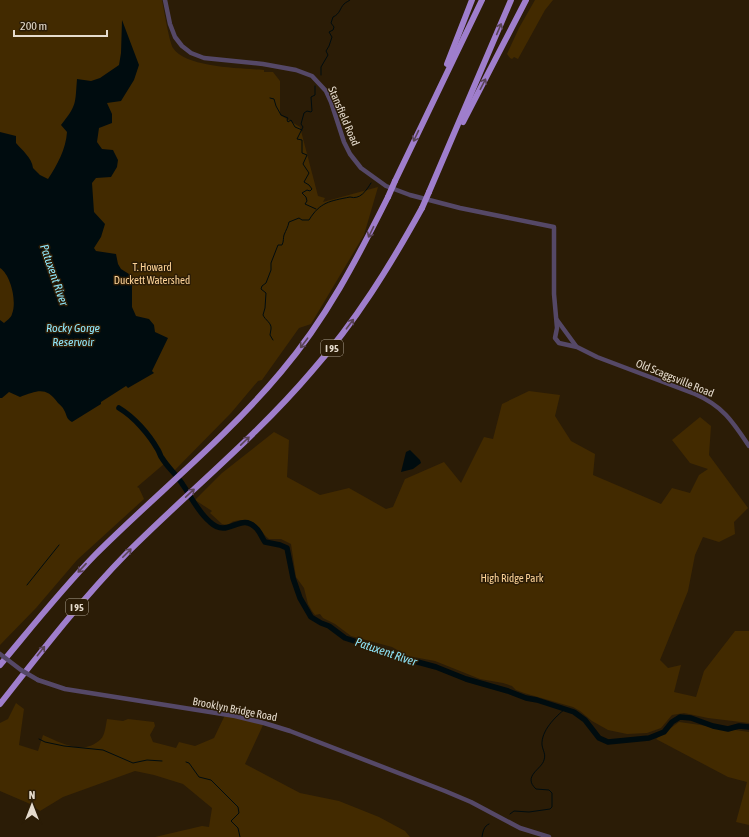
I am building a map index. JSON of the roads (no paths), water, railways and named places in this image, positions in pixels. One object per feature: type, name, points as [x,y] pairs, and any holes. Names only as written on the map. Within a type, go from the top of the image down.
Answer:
[{"type":"highway","points":[[422,124],[463,26],[472,0]]},
{"type":"highway","name":"I 95","points":[[0,665],[39,617],[79,572],[261,395],[316,326],[357,258],[482,0]]},
{"type":"highway","name":"I 95","points":[[0,704],[89,593],[127,553],[217,468],[296,389],[337,342],[386,272],[422,208],[446,156],[511,0]]},
{"type":"highway","points":[[446,156],[526,0]]},
{"type":"street","name":"Stansfield Road","points":[[165,0],[170,24],[175,37],[182,46],[191,53],[204,58],[296,70],[312,76],[326,91],[344,142],[350,154],[361,168],[386,186],[410,195],[460,208],[554,227],[554,294],[556,320]]},
{"type":"street","points":[[556,320],[557,328],[555,338],[556,342],[563,344],[568,340],[567,334],[560,331],[556,334]]},
{"type":"street","name":"Old Scaggsville Road","points":[[556,320],[578,347]]},
{"type":"street","name":"Old Scaggsville Road","points":[[563,344],[578,347],[596,357],[695,394],[711,402],[730,418],[749,446]]},
{"type":"street","name":"Brooklyn Bridge Road","points":[[0,654],[21,670],[38,680],[65,689],[239,717],[271,725],[458,796],[520,828],[548,837]]},
{"type":"water","name":"Rocky Gorge Reservoir","points":[[122,20],[139,65],[134,80],[121,101],[107,103],[112,114],[112,123],[99,128],[97,142],[102,149],[113,150],[118,160],[117,167],[111,177],[96,178],[92,183],[94,212],[105,224],[101,237],[94,248],[96,251],[116,254],[118,264],[121,269],[129,274],[132,281],[132,307],[136,316],[149,319],[154,325],[155,332],[168,338],[152,371],[154,373],[128,388],[126,386],[72,422],[54,398],[45,392],[41,391],[31,393],[20,397],[9,392],[0,398],[0,320],[4,323],[11,317],[14,303],[10,282],[4,271],[0,268],[0,132],[16,136],[16,143],[29,158],[33,168],[40,175],[48,179],[58,162],[65,145],[67,132],[61,125],[73,108],[77,79],[91,81],[100,78],[119,65]]},
{"type":"water","points":[[410,450],[421,463],[413,469],[401,472],[406,452]]},
{"type":"waterway","points":[[321,75],[321,67],[328,55],[326,51],[332,37],[329,32],[333,30],[334,27],[331,23],[333,17],[339,13],[344,4],[350,0]]},
{"type":"waterway","points":[[315,86],[315,95],[311,97],[312,111],[307,111],[304,113],[301,124],[303,127],[297,139],[302,140],[302,153],[307,155],[303,164],[309,173],[304,182],[312,189],[302,193],[306,197],[307,201],[305,204],[316,209]]},
{"type":"waterway","points":[[270,98],[274,99],[281,115],[288,118],[288,122],[291,120],[295,127],[302,130]]},
{"type":"waterway","points":[[273,340],[270,335],[271,327],[263,315],[266,293],[261,289],[266,283],[271,270],[271,263],[278,245],[283,244],[284,235],[289,222],[299,218],[302,220],[309,220],[317,209],[331,201],[360,196],[365,192],[371,183]]},
{"type":"waterway","name":"Patuxent River","points":[[119,408],[136,421],[146,432],[159,451],[164,462],[181,481],[199,509],[210,522],[217,527],[223,528],[245,522],[251,524],[258,530],[265,542],[287,548],[293,578],[300,598],[311,617],[329,626],[345,638],[399,657],[436,667],[466,679],[574,712],[585,720],[599,738],[608,742],[649,738],[664,732],[672,722],[680,717],[691,718],[713,726],[728,729],[739,726],[749,727]]},
{"type":"waterway","points":[[27,585],[59,545]]},
{"type":"waterway","points":[[510,814],[514,811],[529,812],[550,809],[552,807],[552,793],[549,790],[536,789],[531,780],[532,776],[543,763],[545,758],[542,740],[546,730],[553,720],[565,709]]},
{"type":"waterway","points":[[39,739],[45,742],[64,746],[103,750],[133,763],[147,760],[162,761]]},
{"type":"waterway","points":[[186,762],[189,763],[199,777],[211,780],[238,807],[239,813],[231,821],[238,828],[240,837]]},
{"type":"waterway","points":[[482,837],[485,827],[489,824]]},
{"type":"park label","name":"T. Howard Duckett Watershed","points":[[152,273]]},
{"type":"park label","name":"High Ridge Park","points":[[512,578]]}]
